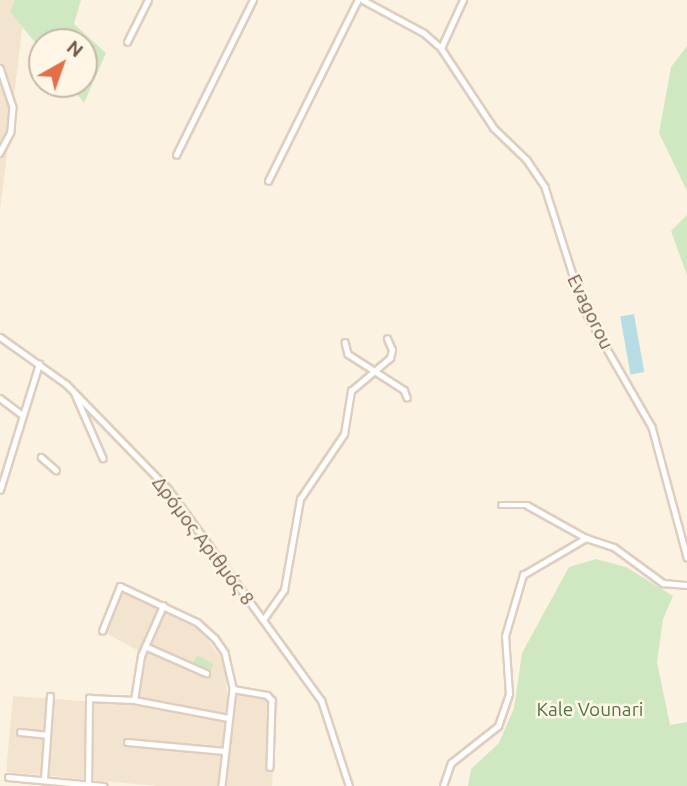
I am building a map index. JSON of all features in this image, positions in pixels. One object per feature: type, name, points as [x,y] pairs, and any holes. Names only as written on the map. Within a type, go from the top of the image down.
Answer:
[{"type":"street","points":[[127,42],[148,0]]},
{"type":"street","points":[[176,155],[254,0]]},
{"type":"street","points":[[268,181],[361,0]]},
{"type":"street","name":"Evagorou","points":[[361,0],[424,33],[441,48],[494,128],[527,160],[545,187],[583,307],[652,427],[687,557]]},
{"type":"street","points":[[441,48],[463,0]]},
{"type":"street","points":[[0,68],[13,107],[10,132],[0,153]]},
{"type":"street","name":"Δρόμος Αριθμός 8","points":[[0,337],[39,363],[75,393],[168,489],[321,700],[348,786]]},
{"type":"street","points":[[262,620],[284,590],[300,499],[344,434],[351,391],[377,372],[392,354],[387,339]]},
{"type":"street","points":[[345,342],[348,354],[377,372],[407,397]]},
{"type":"street","points":[[0,490],[21,414],[39,363]]},
{"type":"street","points":[[75,393],[103,458]]},
{"type":"street","points":[[0,398],[21,414]]},
{"type":"street","points":[[41,457],[56,470]]},
{"type":"street","points":[[501,505],[527,505],[586,538],[614,547],[663,583],[687,585]]},
{"type":"street","points":[[443,786],[444,775],[456,758],[498,726],[509,694],[505,636],[523,575],[586,538]]},
{"type":"street","points":[[102,631],[120,586],[197,622],[215,638],[225,653],[233,690],[222,786]]},
{"type":"street","points":[[134,700],[145,646],[163,606]]},
{"type":"street","points":[[145,646],[206,673]]},
{"type":"street","points":[[233,690],[267,695],[272,700],[270,767]]},
{"type":"street","points":[[44,779],[50,696]]},
{"type":"street","points":[[88,784],[89,698],[134,700],[228,718]]},
{"type":"street","points":[[20,732],[47,734]]},
{"type":"street","points":[[127,742],[225,751]]},
{"type":"street","points":[[8,777],[104,786]]},
{"type":"shaded area","points":[[0,0],[23,0],[24,14],[0,211]]},
{"type":"shaded area","points":[[122,590],[201,630],[224,662],[227,693],[278,700],[272,786],[157,786],[6,772],[13,696],[136,705],[146,655],[106,633]]},
{"type":"green space","points":[[15,0],[81,0],[74,24],[78,28],[28,28],[28,34],[10,12]]},
{"type":"green space","points":[[98,46],[106,53],[98,71]]},
{"type":"green space","points":[[687,46],[687,191],[659,133],[671,67]]},
{"type":"green space","points":[[687,215],[687,275],[671,231]]},
{"type":"green space","name":"Kale Vounari","points":[[596,559],[626,567],[673,596],[663,619],[657,662],[670,725],[687,722],[687,786],[468,786],[471,769],[499,743],[514,708],[522,653],[569,567]]},
{"type":"green space","points":[[197,655],[214,664],[209,673],[192,664]]},
{"type":"water","points":[[634,314],[644,372],[630,375],[620,316]]}]
